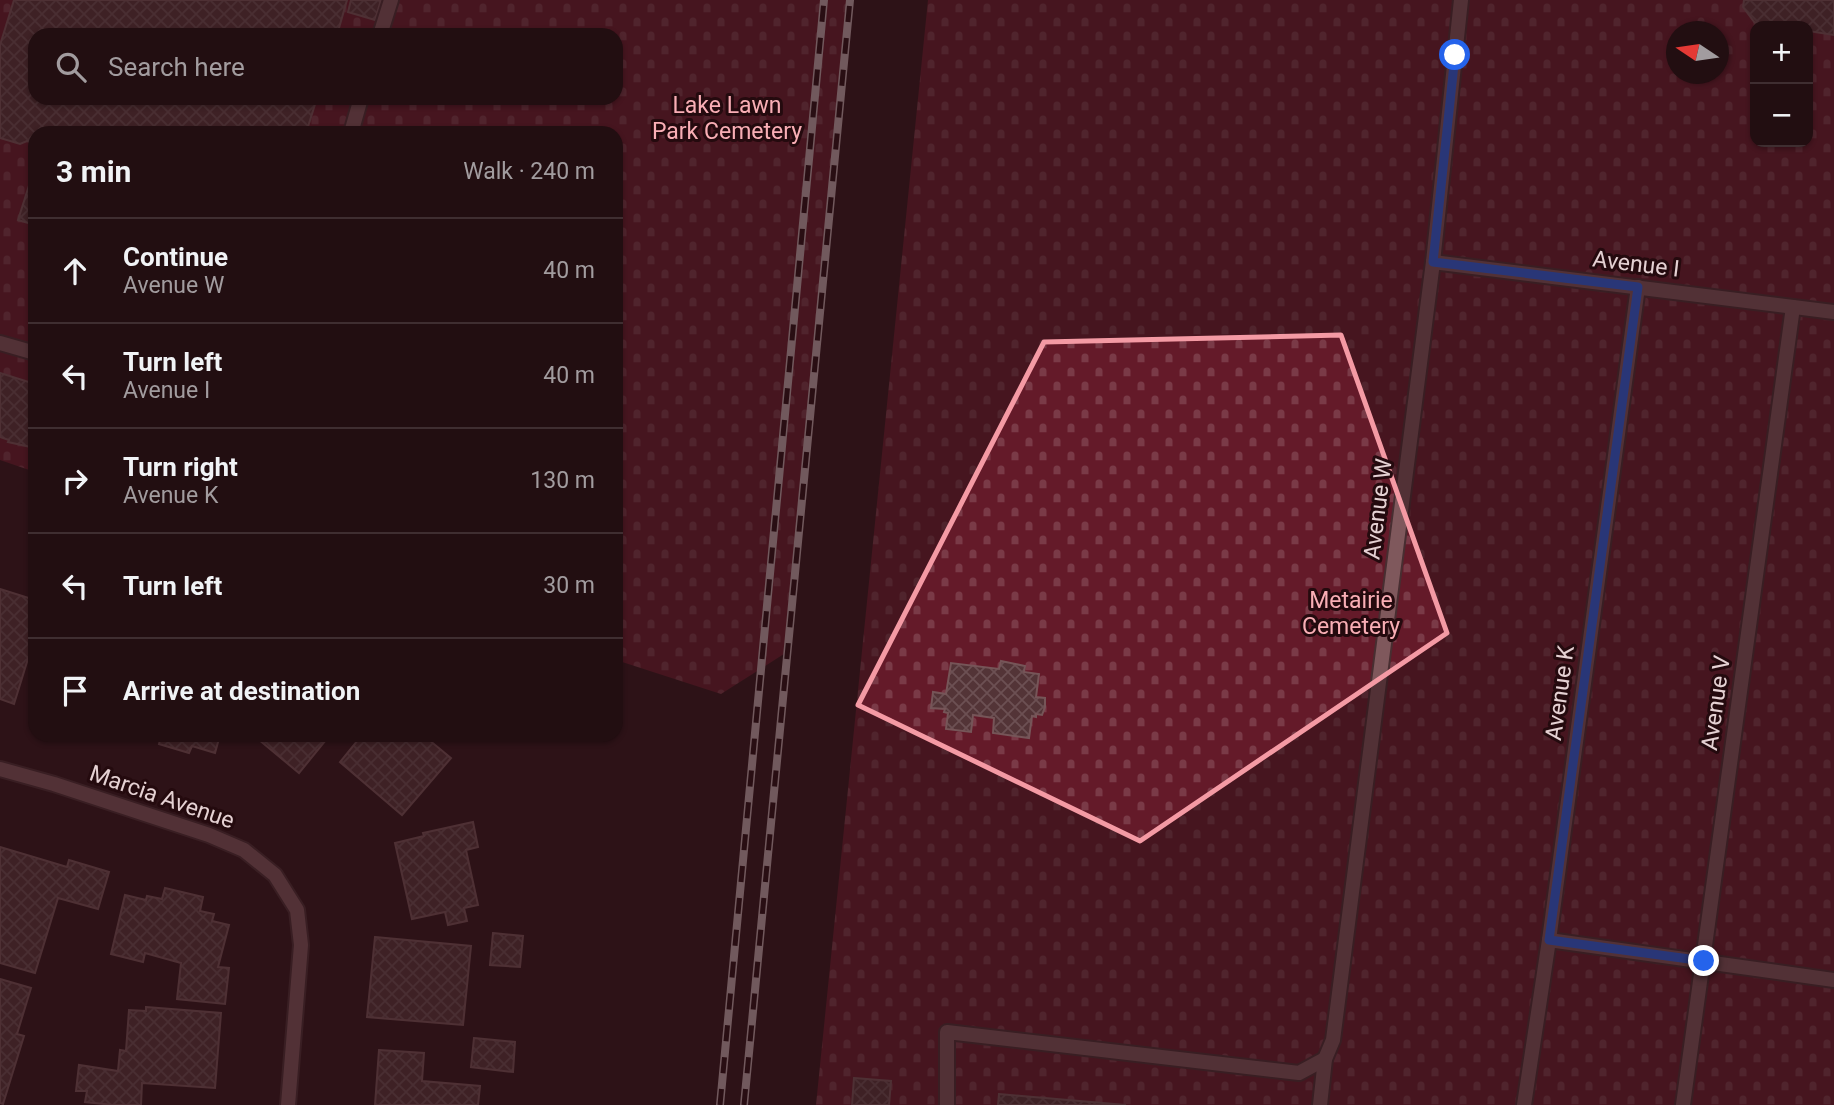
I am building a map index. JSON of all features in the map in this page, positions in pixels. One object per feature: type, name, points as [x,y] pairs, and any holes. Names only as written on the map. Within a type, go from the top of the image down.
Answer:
[{"type":"street","points":[[382,28],[391,0]]},
{"type":"street","name":"Avenue W","points":[[1320,1105],[1325,1059],[1333,1040],[1433,262],[1461,0]]},
{"type":"street","points":[[353,126],[359,105]]},
{"type":"street","name":"Avenue I","points":[[1433,262],[1834,312]]},
{"type":"street","name":"Avenue K","points":[[1524,1105],[1638,287]]},
{"type":"street","name":"Avenue V","points":[[1683,1105],[1793,307]]},
{"type":"street","points":[[0,343],[28,351]]},
{"type":"street","name":"Marcia Avenue","points":[[0,769],[209,835],[244,850],[275,875],[297,910],[301,945],[288,1105]]},
{"type":"street","points":[[1549,940],[1834,980]]},
{"type":"street","points":[[947,1105],[947,1032],[1300,1073],[1325,1059]]},
{"type":"highlighted area","points":[[1341,335],[1447,633],[1140,841],[858,705],[1044,342]]},
{"type":"green space","name":"Lake Lawn Park Cemetery","points":[[0,0],[850,0],[787,652],[721,694],[623,662],[623,126],[28,126],[28,470],[0,460]]},
{"type":"green space","name":"Metairie Cemetery","points":[[928,0],[1834,0],[1834,1105],[816,1105]]},
{"type":"building","points":[[14,0],[347,0],[339,28],[28,28],[28,105],[315,105],[308,126],[28,126],[28,141],[20,144],[0,138],[0,45]]},
{"type":"building","points":[[351,0],[381,0],[375,20],[348,12]]},
{"type":"building","points":[[1744,0],[1834,0],[1834,35],[1813,32],[1813,21],[1754,21],[1743,7]]},
{"type":"building","points":[[28,189],[28,223],[18,220]]},
{"type":"building","points":[[0,373],[28,382],[28,446],[8,442],[9,440],[0,437]]},
{"type":"building","points":[[0,589],[28,598],[28,659],[14,704],[0,699]]},
{"type":"building","points":[[1001,661],[1025,666],[1024,672],[1039,674],[1036,697],[1045,698],[1045,707],[1042,715],[1032,716],[1029,738],[993,733],[994,718],[973,715],[971,732],[946,729],[948,713],[944,712],[945,709],[931,708],[933,692],[946,694],[951,663],[999,669]]},
{"type":"building","points":[[218,742],[215,753],[192,746],[189,753],[159,744]]},
{"type":"building","points":[[261,742],[324,742],[299,773]]},
{"type":"building","points":[[356,742],[432,742],[451,758],[402,815],[340,762]]},
{"type":"building","points":[[473,822],[478,847],[466,850],[478,905],[464,908],[467,921],[448,925],[445,912],[412,919],[395,843],[424,836],[423,833]]},
{"type":"building","points":[[0,847],[67,867],[69,860],[109,872],[98,909],[58,898],[35,973],[0,963]]},
{"type":"building","points":[[165,888],[203,897],[200,911],[214,914],[212,921],[229,925],[218,967],[229,968],[225,1004],[177,999],[181,963],[145,953],[143,962],[111,954],[125,895],[146,900],[147,896],[162,899]]},
{"type":"building","points":[[493,933],[523,936],[520,967],[490,965]]},
{"type":"building","points":[[375,937],[471,946],[463,1025],[367,1017]]},
{"type":"building","points":[[0,979],[31,988],[17,1034],[24,1036],[3,1104],[0,1103]]},
{"type":"building","points":[[146,1007],[221,1013],[215,1088],[142,1083],[141,1105],[85,1102],[87,1091],[76,1091],[79,1065],[118,1071],[120,1050],[126,1051],[129,1010],[146,1011]]},
{"type":"building","points":[[474,1038],[515,1042],[513,1072],[471,1067]]},
{"type":"building","points":[[379,1050],[424,1053],[422,1081],[480,1086],[478,1105],[375,1105]]},
{"type":"building","points":[[854,1078],[891,1081],[889,1105],[852,1105]]},
{"type":"building","points":[[999,1094],[1126,1105],[998,1105]]},
{"type":"railway","points":[[720,1105],[824,0]]},
{"type":"railway","points":[[744,1105],[850,0]]},
{"type":"route","points":[[1455,55],[1433,262],[1638,287],[1549,940],[1704,961]]}]
